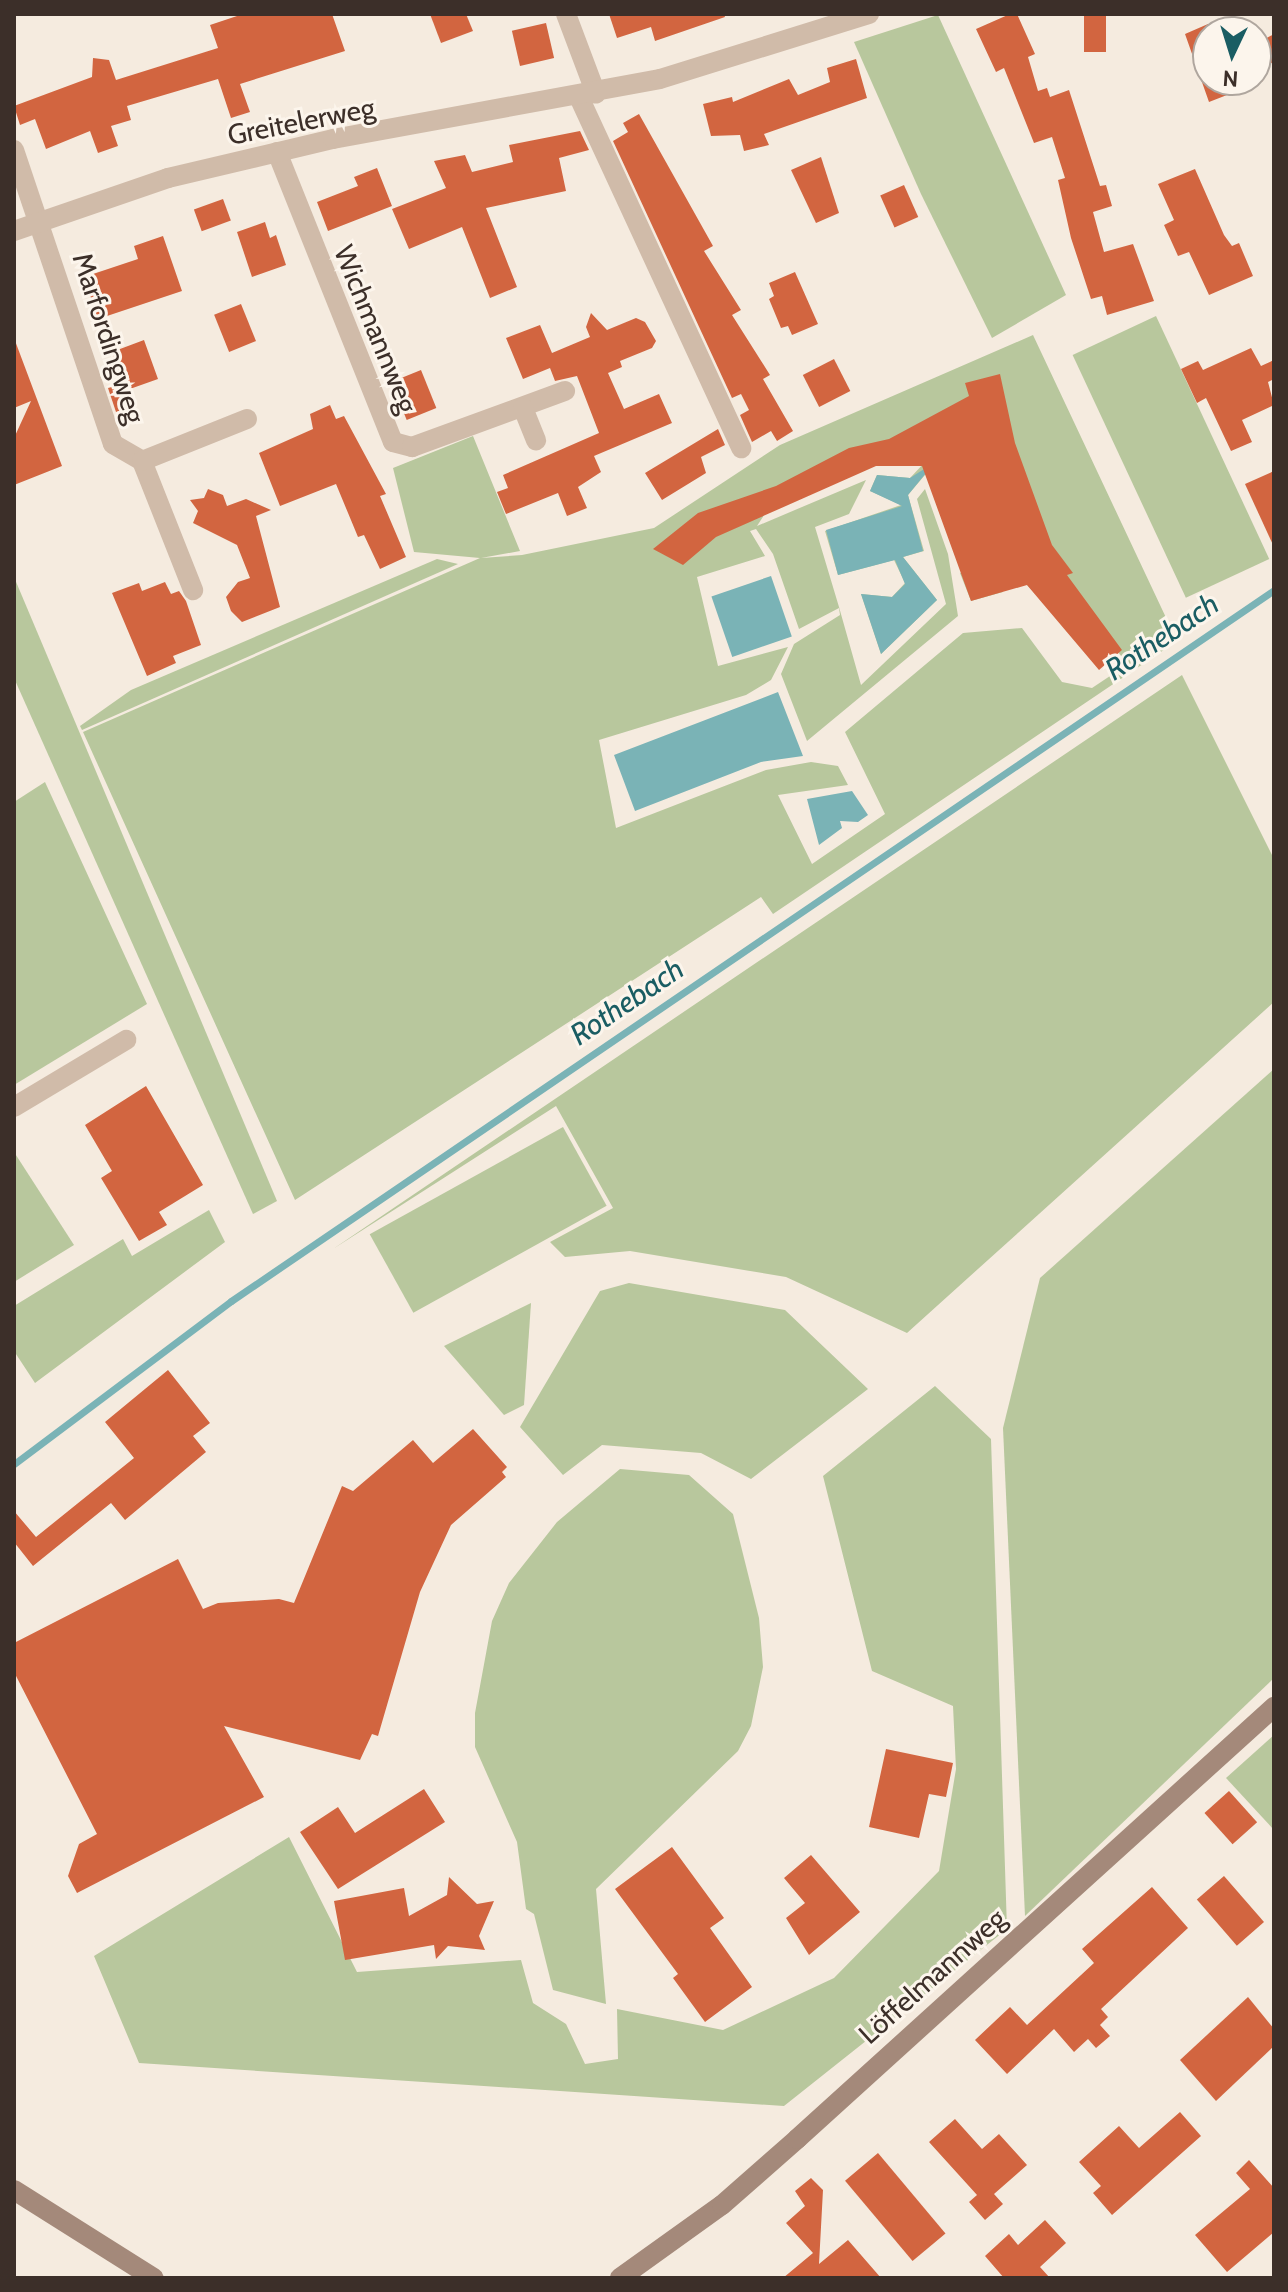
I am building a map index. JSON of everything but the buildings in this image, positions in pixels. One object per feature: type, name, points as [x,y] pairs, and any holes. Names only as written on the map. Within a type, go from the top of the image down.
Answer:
[{"type":"street","points":[[566,14],[587,95],[741,448]]},
{"type":"street","name":"Greitelerweg","points":[[14,231],[168,178],[277,152],[660,79],[857,16]]},
{"type":"street","points":[[14,150],[40,220]]},
{"type":"street","name":"Wichmannweg","points":[[277,152],[393,442],[412,447],[565,391]]},
{"type":"street","name":"Marfordingweg","points":[[40,220],[113,444],[142,461],[193,590]]},
{"type":"street","points":[[523,408],[536,440]]},
{"type":"street","name":"Marfordingweg","points":[[142,461],[247,419]]},
{"type":"street","points":[[14,1107],[126,1040]]},
{"type":"street","name":"Löffelmannweg","points":[[620,2278],[722,2205],[1274,1707]]},
{"type":"street","points":[[14,2190],[154,2278]]},
{"type":"green space","points":[[938,15],[1066,295],[992,338],[921,194],[854,42]]},
{"type":"green space","points":[[1156,316],[1269,559],[1186,598],[1073,355]]},
{"type":"green space","points":[[1033,335],[1177,641],[773,914],[761,897],[295,1200],[83,732],[480,558],[414,552],[393,468],[473,436],[520,551],[481,558],[522,555],[654,528],[780,445]],"holes":[[[918,440],[926,461],[910,478],[877,475],[870,491],[901,505],[825,531],[838,575],[894,560],[905,583],[892,597],[861,594],[881,654],[937,600],[903,557],[924,551],[908,495],[930,469],[969,570],[960,573],[971,601],[1003,592],[1000,586],[1022,580],[1046,604],[1117,651],[1128,664],[1092,688],[1062,682],[1022,628],[963,633],[845,732],[885,814],[812,864],[778,795],[848,785],[838,766],[811,762],[766,770],[616,828],[599,740],[746,695],[771,680],[788,647],[718,666],[697,577],[765,556],[750,531],[756,529],[773,554],[799,629],[839,608],[840,615],[794,644],[781,674],[807,741],[958,616],[948,554],[925,489],[917,499],[946,604],[861,685],[839,607],[815,527],[849,514],[866,480],[757,526],[768,509]]]},
{"type":"green space","points":[[437,559],[458,564],[82,730],[80,726],[131,690]]},
{"type":"green space","points":[[14,577],[277,1201],[253,1214],[14,678]]},
{"type":"green space","points":[[1182,675],[1274,859],[1274,1002],[907,1333],[786,1277],[630,1251],[565,1257],[550,1242],[613,1208],[556,1106],[333,1249]]},
{"type":"green space","points":[[45,782],[147,1004],[14,1085],[14,802]]},
{"type":"green space","points":[[1274,1069],[1274,1678],[1025,1916],[1003,1428],[1040,1278]]},
{"type":"green space","points":[[563,1127],[607,1206],[413,1313],[370,1234]]},
{"type":"green space","points":[[14,1152],[74,1245],[14,1282]]},
{"type":"green space","points":[[209,1210],[225,1242],[35,1383],[14,1351],[14,1306],[123,1239],[132,1256]]},
{"type":"green space","points":[[629,1283],[785,1310],[868,1389],[751,1479],[701,1453],[602,1445],[563,1475],[520,1427],[600,1291]]},
{"type":"green space","points":[[531,1303],[524,1405],[504,1415],[444,1346]]},
{"type":"green space","points":[[935,1386],[991,1439],[1007,1929],[784,2106],[139,2063],[94,1956],[289,1837],[357,1972],[521,1960],[533,2003],[566,2024],[585,2064],[618,2059],[617,2009],[723,2030],[834,1978],[939,1871],[956,1769],[953,1706],[872,1671],[823,1476]]},
{"type":"green space","points":[[620,1469],[689,1475],[733,1514],[759,1618],[763,1667],[751,1726],[738,1751],[596,1889],[606,2004],[553,1990],[534,1914],[526,1909],[517,1842],[475,1747],[475,1713],[492,1621],[509,1583],[557,1522]]},
{"type":"green space","points":[[1274,1735],[1274,1830],[1226,1778]]},
{"type":"water","points":[[935,462],[908,495],[923,551],[903,557],[937,600],[881,654],[861,594],[892,597],[905,584],[895,560],[838,575],[826,530],[902,506],[870,491],[877,475],[910,478]]},
{"type":"water","points":[[771,576],[792,637],[732,657],[711,597]]},
{"type":"water","points":[[778,692],[803,756],[761,762],[635,811],[614,755]]},
{"type":"water","points":[[852,791],[868,815],[858,822],[840,821],[842,828],[819,845],[807,799]]},
{"type":"waterway","name":"Rothebach","points":[[14,1464],[231,1301],[1274,590]]}]
